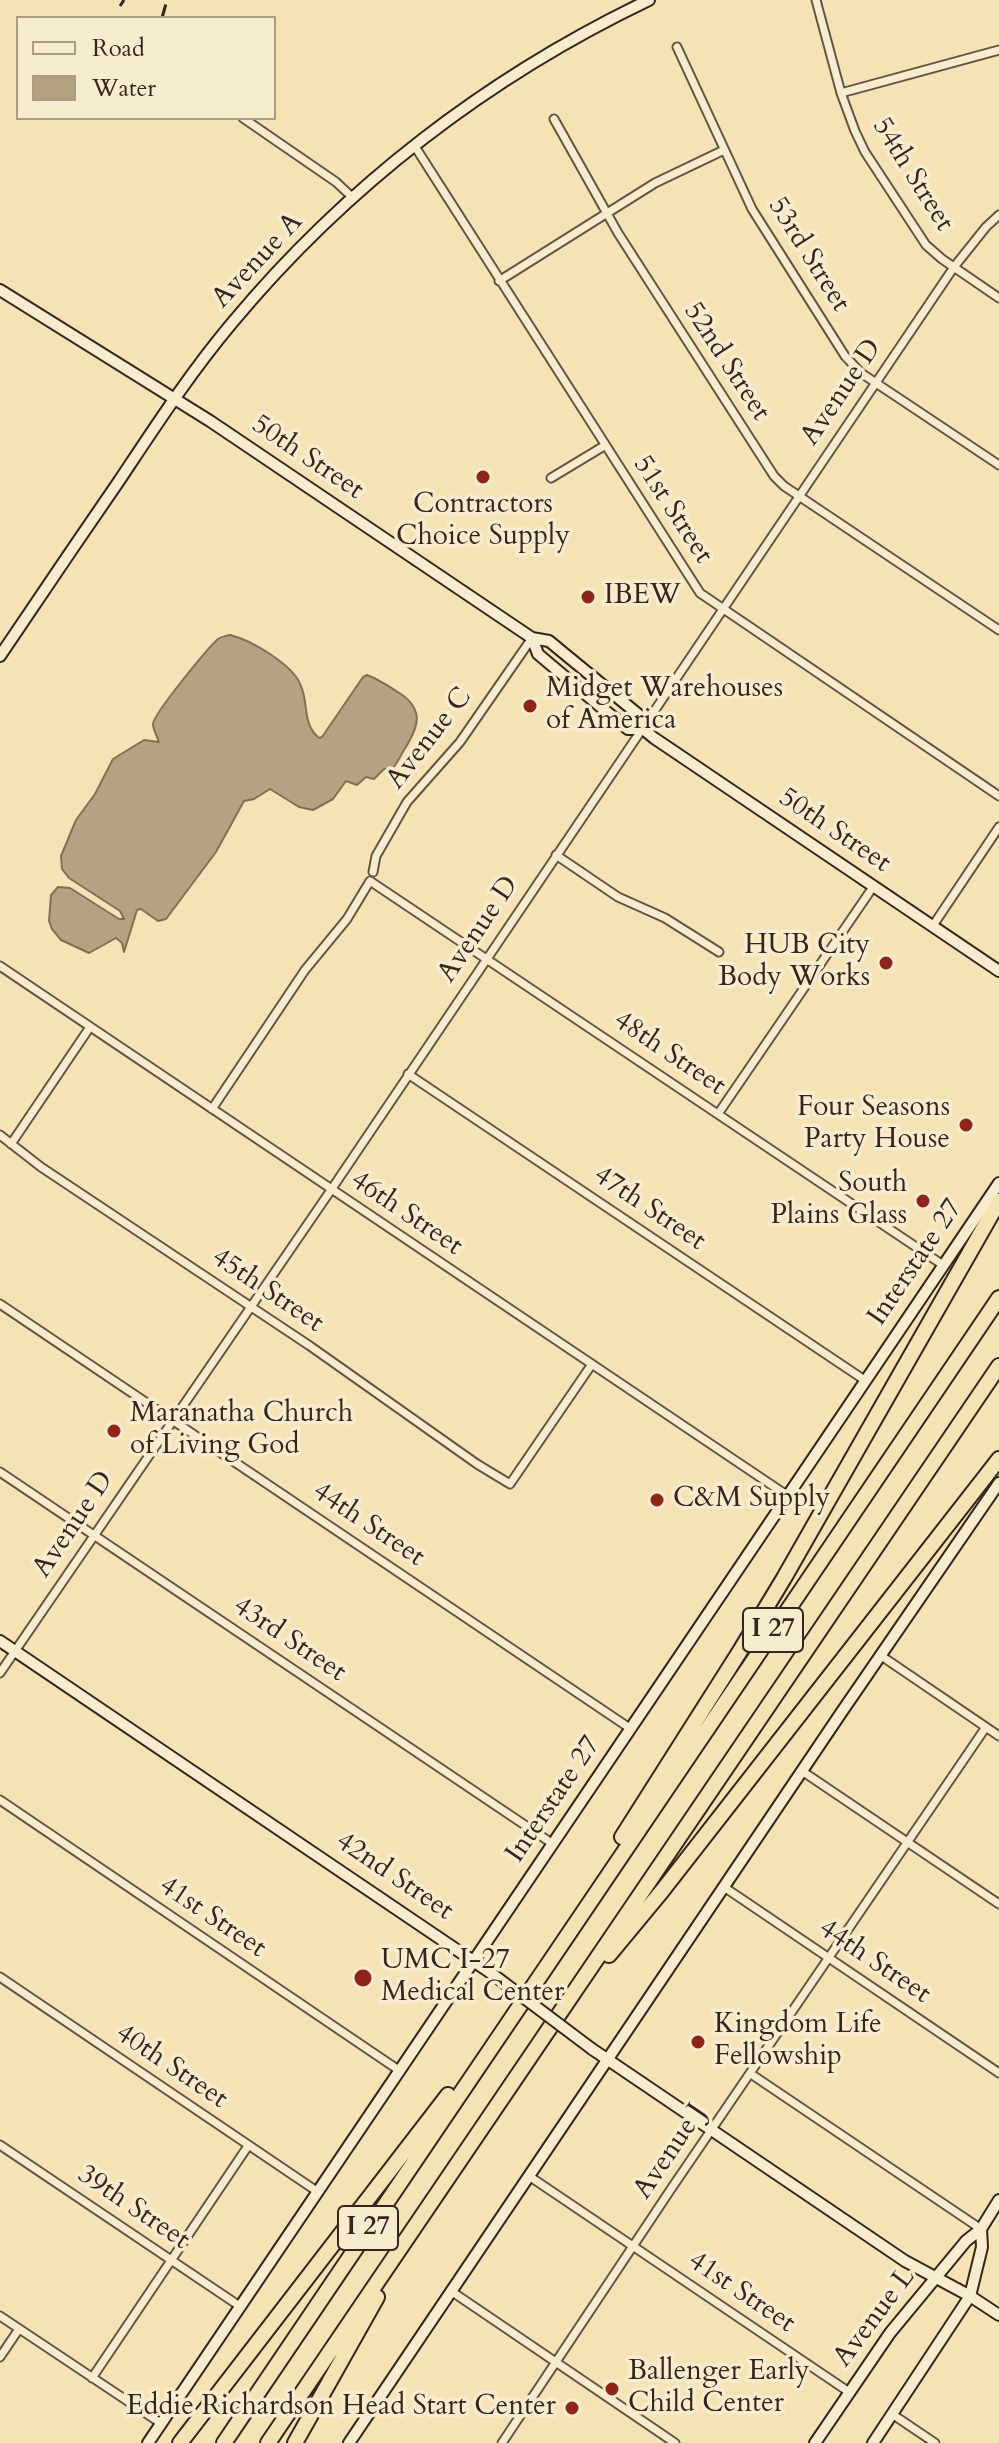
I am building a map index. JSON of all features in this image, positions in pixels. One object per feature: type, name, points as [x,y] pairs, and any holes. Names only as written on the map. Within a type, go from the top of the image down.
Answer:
[{"type":"highway","points":[[547,1963],[602,1868],[769,1603],[999,1201]]},
{"type":"highway","name":"I 27","points":[[224,2443],[999,1298]]},
{"type":"highway","name":"I 27","points":[[268,2443],[999,1366]]},
{"type":"highway","points":[[579,1987],[630,1931],[999,1459]]},
{"type":"highway","points":[[180,2443],[513,2013]]},
{"type":"highway","points":[[295,2443],[441,2187]]},
{"type":"main road","name":"Avenue A","points":[[0,656],[174,399],[217,341],[260,290],[352,197],[464,107],[529,64],[649,0]]},
{"type":"main road","name":"50th Street","points":[[0,290],[174,399],[532,638],[549,641],[639,715],[643,729]]},
{"type":"main road","name":"50th Street","points":[[532,638],[538,654],[628,729],[643,729],[999,971]]},
{"type":"main road","name":"Interstate 27","points":[[148,2443],[999,1183]]},
{"type":"main road","points":[[349,2443],[999,1483]]},
{"type":"main road","name":"42nd Street","points":[[0,1641],[474,1961],[607,2060],[712,2131],[905,2261],[999,2315]]},
{"type":"main road","name":"Avenue L","points":[[815,2443],[890,2333],[966,2241],[981,2229],[999,2200]]},
{"type":"main road","name":"Avenue L","points":[[873,2443],[970,2296],[982,2247],[981,2229]]},
{"type":"street","name":"54th Street","points":[[816,0],[841,93],[865,152],[926,245],[999,298]]},
{"type":"street","name":"53rd Street","points":[[677,47],[762,227],[854,368],[999,465]]},
{"type":"street","points":[[841,93],[999,50]]},
{"type":"street","name":"52nd Street","points":[[554,119],[607,214],[774,476],[999,630]]},
{"type":"street","points":[[246,120],[336,182],[352,197]]},
{"type":"street","name":"51st Street","points":[[414,145],[700,593],[999,796]]},
{"type":"street","points":[[499,281],[662,179],[724,150]]},
{"type":"street","name":"Avenue D","points":[[0,1673],[331,1190],[875,382],[954,267],[999,215]]},
{"type":"street","points":[[551,478],[604,446]]},
{"type":"street","name":"Avenue C","points":[[212,1109],[305,970],[347,919],[372,876],[376,856],[407,802],[467,732],[532,638]]},
{"type":"street","points":[[932,927],[999,827]]},
{"type":"street","points":[[556,855],[618,897],[682,927],[719,952]]},
{"type":"street","name":"48th Street","points":[[372,876],[487,958],[943,1265]]},
{"type":"street","points":[[718,1114],[873,887]]},
{"type":"street","name":"46th Street","points":[[0,966],[788,1496]]},
{"type":"street","points":[[11,1144],[90,1027]]},
{"type":"street","name":"47th Street","points":[[408,1074],[866,1381]]},
{"type":"street","name":"45th Street","points":[[0,1135],[41,1167],[510,1484],[592,1364]]},
{"type":"street","name":"44th Street","points":[[0,1304],[631,1729]]},
{"type":"street","name":"43rd Street","points":[[0,1472],[553,1844]]},
{"type":"street","points":[[880,1655],[999,1736]]},
{"type":"street","name":"Avenue J","points":[[502,2443],[986,1727]]},
{"type":"street","points":[[802,1771],[999,1904]]},
{"type":"street","name":"41st Street","points":[[0,1800],[400,2071]]},
{"type":"street","name":"44th Street","points":[[724,1887],[999,2073]]},
{"type":"street","name":"40th Street","points":[[0,1977],[318,2192]]},
{"type":"street","points":[[751,2074],[981,2229]]},
{"type":"street","name":"39th Street","points":[[0,2145],[241,2307]]},
{"type":"street","points":[[92,2378],[248,2146]]},
{"type":"street","name":"41st Street","points":[[529,2176],[849,2392]]},
{"type":"street","points":[[451,2291],[675,2443]]},
{"type":"street","points":[[0,2316],[162,2424]]},
{"type":"street","points":[[0,2357],[19,2329]]},
{"type":"street","points":[[892,2414],[935,2443]]},
{"type":"water","points":[[230,635],[260,648],[297,678],[310,727],[319,738],[367,675],[401,694],[414,707],[416,727],[409,742],[390,771],[384,769],[374,779],[366,777],[357,785],[346,781],[333,799],[313,810],[299,807],[270,789],[244,801],[216,852],[166,919],[158,921],[141,909],[137,910],[124,952],[122,943],[116,938],[89,953],[61,940],[49,921],[51,895],[58,887],[70,888],[119,919],[124,919],[120,911],[69,878],[62,869],[61,856],[76,820],[95,794],[113,759],[144,740],[159,742],[153,724],[162,707],[212,645]]},
{"type":"railway","points":[[120,6],[124,0]]},
{"type":"railway","points":[[163,16],[167,0]]},
{"type":"place","name":"Contractors Choice Supply","points":[[483,477]]},
{"type":"place","name":"IBEW","points":[[588,597]]},
{"type":"place","name":"Midget Warehouses of America","points":[[530,706]]},
{"type":"place","name":"HUB City Body Works","points":[[886,963]]},
{"type":"place","name":"Four Seasons Party House","points":[[966,1125]]},
{"type":"place","name":"South Plains Glass","points":[[923,1201]]},
{"type":"place","name":"Maranatha Church of Living God","points":[[114,1431]]},
{"type":"place","name":"C&M Supply","points":[[657,1500]]},
{"type":"place","name":"UMC I-27 Medical Center","points":[[363,1978]]},
{"type":"place","name":"Kingdom Life Fellowship","points":[[698,2042]]},
{"type":"place","name":"Ballenger Early Child Center","points":[[612,2389]]},
{"type":"place","name":"Eddie Richardson Head Start Center","points":[[572,2408]]}]
